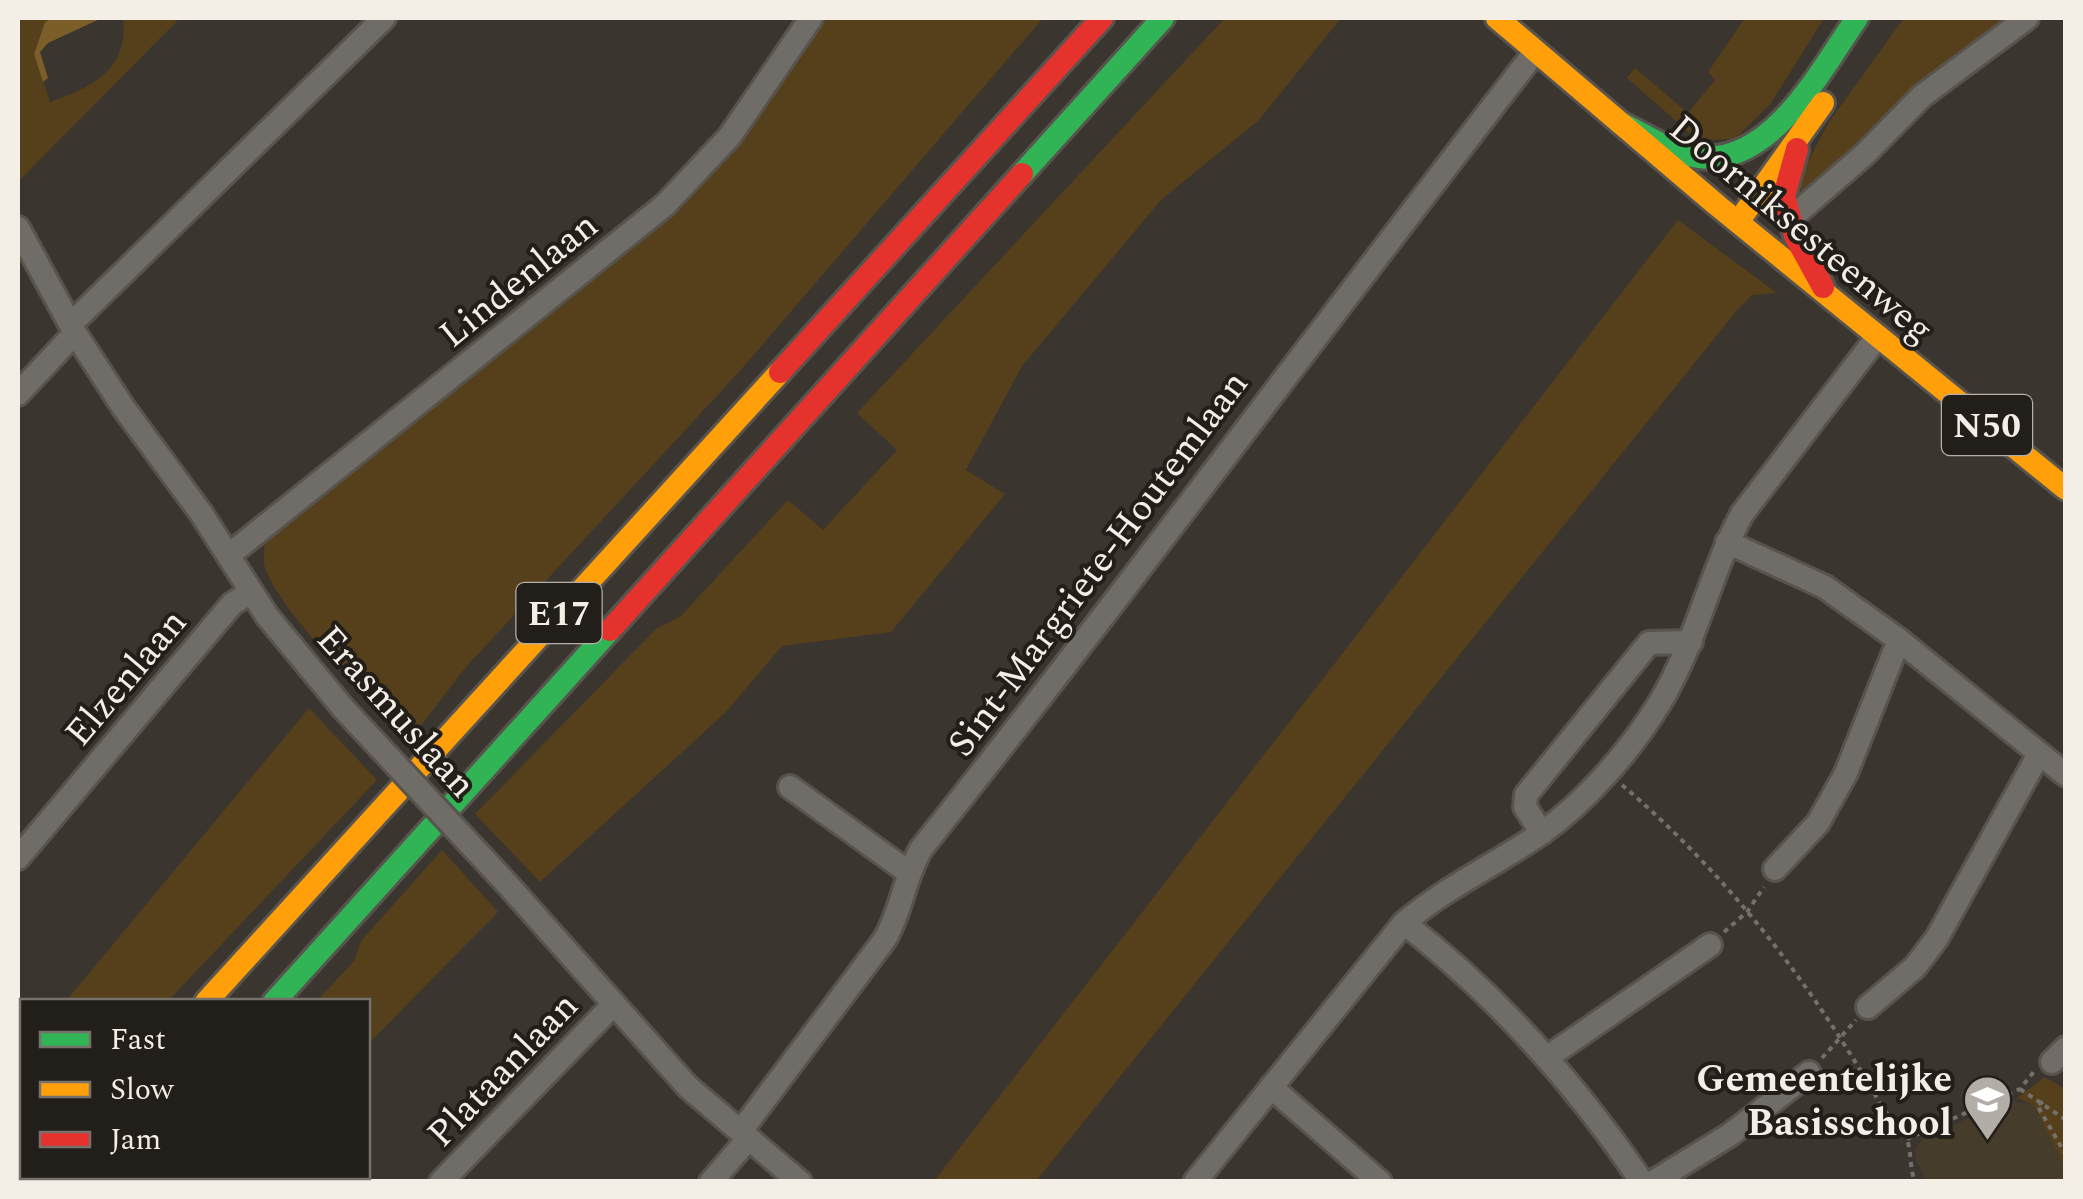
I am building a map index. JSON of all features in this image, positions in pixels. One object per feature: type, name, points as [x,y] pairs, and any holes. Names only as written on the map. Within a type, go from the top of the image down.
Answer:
[{"type":"main road","name":"E17","points":[[209,999],[1102,18]]},
{"type":"main road","name":"E17","points":[[277,999],[1163,18]]},
{"type":"main road","name":"Doorniksesteenweg","points":[[1498,18],[1718,206],[1823,287],[2066,489]]},
{"type":"main road","points":[[1620,122],[1701,158],[1727,157],[1758,142],[1797,101],[1857,18]]},
{"type":"main road","points":[[1738,222],[1883,18]]},
{"type":"main road","points":[[1718,206],[1787,122],[1797,101]]},
{"type":"main road","points":[[1800,136],[1784,196],[1790,218],[1823,287]]},
{"type":"street","points":[[18,394],[73,329],[384,18]]},
{"type":"street","name":"Lindenlaan","points":[[229,555],[665,205],[730,136],[810,18]]},
{"type":"street","name":"Doorniksesteenweg","points":[[1790,218],[1865,154],[1922,96],[2027,18]]},
{"type":"street","name":"Sint-Margriete-Houtemlaan","points":[[712,1182],[886,939],[898,918],[908,872],[920,849],[1087,641],[1260,407],[1535,52]]},
{"type":"street","name":"Erasmuslaan","points":[[18,228],[73,329],[251,592],[343,708],[688,1087],[800,1182]]},
{"type":"street","points":[[1195,1182],[1404,923],[1431,900],[1542,832],[1606,772],[1658,706],[1691,642],[1727,542],[1772,471],[1878,336]]},
{"type":"street","points":[[1727,542],[1825,586],[2066,774]]},
{"type":"street","name":"Elzenlaan","points":[[18,858],[232,604],[251,592]]},
{"type":"street","points":[[1775,869],[1818,823],[1846,773],[1899,640]]},
{"type":"street","points":[[1542,832],[1524,808],[1526,795],[1649,643],[1691,642]]},
{"type":"street","points":[[1868,1007],[1915,968],[1937,938],[2040,754]]},
{"type":"street","points":[[790,788],[908,872]]},
{"type":"street","points":[[1404,923],[1517,1022],[1642,1182]]},
{"type":"street","points":[[1548,1057],[1710,946]]},
{"type":"street","name":"Plataanlaan","points":[[441,1182],[613,1005]]},
{"type":"street","points":[[1654,1182],[1731,1134],[1809,1073]]},
{"type":"street","points":[[1271,1087],[1380,1182]]},
{"type":"path","points":[[1606,772],[1665,822],[1747,912],[1829,1015],[1886,1112],[1908,1139],[1914,1179],[1904,1182]]},
{"type":"path","points":[[1710,946],[1747,912],[1775,869]]},
{"type":"path","points":[[1809,1073],[1868,1007]]},
{"type":"path","points":[[1908,1139],[2020,1089],[2066,1120]]},
{"type":"path","points":[[2043,1102],[2037,1105],[2066,1155]]},
{"type":"shaded area","points":[[18,18],[53,18],[45,22],[34,54],[50,102],[105,74],[120,51],[123,18],[180,18],[18,182]]},
{"type":"shaded area","points":[[53,18],[102,18],[48,43],[40,52],[48,78],[43,82],[34,54],[45,22]]},
{"type":"shaded area","points":[[823,18],[1043,18],[739,372],[466,667],[409,741],[292,613],[266,571],[264,542],[683,203],[756,120]]},
{"type":"shaded area","points":[[1225,18],[1341,18],[1259,120],[1161,200],[1022,366],[966,470],[1005,494],[891,632],[782,646],[725,713],[540,882],[475,814],[656,629],[680,617],[788,500],[823,530],[897,450],[857,413]]},
{"type":"shaded area","points":[[1745,18],[1824,18],[1771,103],[1735,139],[1698,140],[1627,78],[1635,68],[1688,113],[1715,80],[1708,72]]},
{"type":"shaded area","points":[[1904,18],[2021,18],[1808,198],[1796,184],[1829,122]]},
{"type":"shaded area","points":[[1678,220],[1777,293],[1752,295],[1734,314],[1036,1181],[934,1181]]},
{"type":"shaded area","points":[[309,708],[377,780],[170,999],[68,999]]},
{"type":"shaded area","points":[[442,850],[498,912],[370,1042],[370,999],[319,999],[354,961],[361,941]]},
{"type":"shaded area","points":[[2045,1077],[2065,1089],[2065,1168],[2034,1105],[2017,1098]]},
{"type":"shaded area","name":"Gemeentelijke Basisschool","points":[[2008,1100],[2034,1105],[2065,1168],[2065,1181],[1926,1181],[1915,1149],[1924,1138]]},
{"type":"traffic: fast","points":[[1022,174],[1163,18]]},
{"type":"traffic: fast","points":[[1620,123],[1669,148],[1699,157],[1725,156],[1750,146],[1792,110],[1857,18]]},
{"type":"traffic: fast","points":[[277,999],[610,630]]},
{"type":"traffic: slow","points":[[1497,18],[1718,206],[2066,489]]},
{"type":"traffic: slow","points":[[1738,222],[1823,103]]},
{"type":"traffic: slow","points":[[209,999],[780,372]]},
{"type":"traffic: jam","points":[[780,372],[1102,18]]},
{"type":"traffic: jam","points":[[1797,149],[1784,196],[1795,236],[1823,287]]},
{"type":"traffic: jam","points":[[610,630],[1022,174]]},
{"type":"place","name":"Gemeentelijke Basisschool","points":[[1987,1142]]}]
